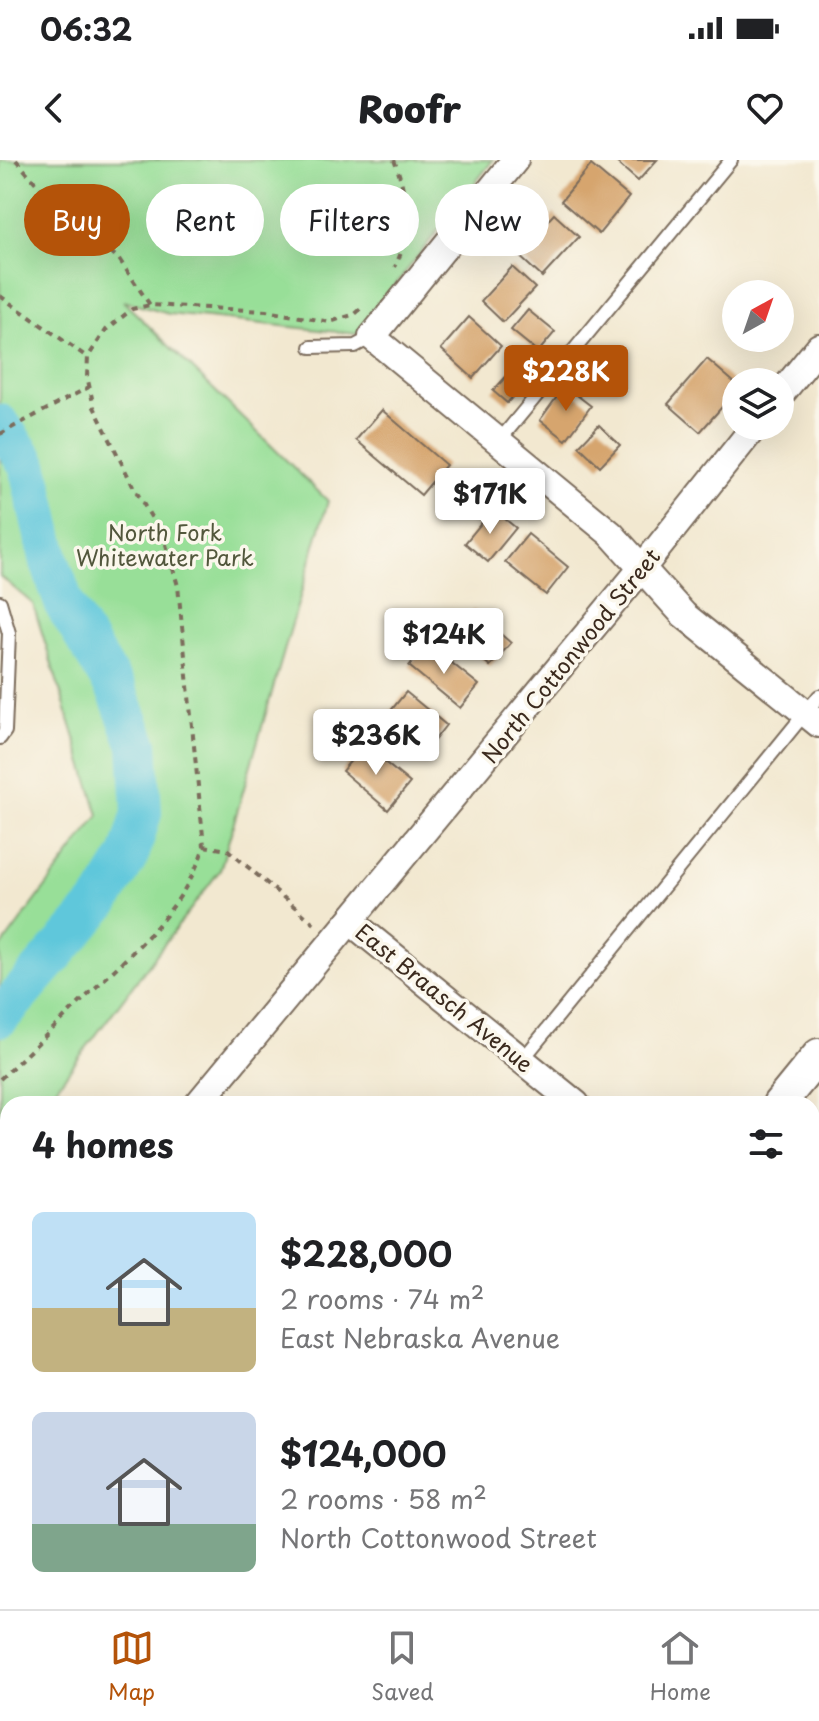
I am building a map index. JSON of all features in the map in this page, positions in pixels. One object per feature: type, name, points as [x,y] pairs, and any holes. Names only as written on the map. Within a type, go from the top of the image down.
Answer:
[{"type":"street","points":[[515,160],[372,337],[611,534],[684,615],[815,711]]},
{"type":"street","points":[[794,378],[819,347]]},
{"type":"street","name":"North Cottonwood Street","points":[[212,1096],[341,931],[642,568],[744,440]]},
{"type":"street","name":"East Braasch Avenue","points":[[341,931],[523,1059],[567,1096]]},
{"type":"street","points":[[786,1096],[819,1055]]},
{"type":"lane","points":[[499,441],[731,160]]},
{"type":"lane","points":[[311,347],[355,346],[372,337]]},
{"type":"lane","points":[[0,602],[9,633],[5,731],[0,738]]},
{"type":"lane","points":[[523,1059],[815,711]]},
{"type":"path","points":[[16,160],[54,204],[119,259],[150,305]]},
{"type":"path","points":[[391,274],[403,246],[407,201],[394,160]]},
{"type":"path","points":[[0,296],[88,357]]},
{"type":"path","points":[[0,1079],[159,924],[196,873],[204,846],[178,586],[165,541],[133,486],[94,407],[89,387],[88,357],[106,330],[132,309],[150,305],[266,311],[330,322],[363,308]]},
{"type":"path","points":[[0,434],[89,387]]},
{"type":"path","points":[[204,846],[228,850],[341,931]]},
{"type":"green space","name":"North Fork Whitewater Park","points":[[0,160],[493,160],[474,184],[435,184],[435,234],[419,255],[419,184],[280,184],[280,256],[418,256],[357,334],[169,314],[123,301],[328,501],[220,870],[50,1096],[0,1096],[0,949],[99,815],[33,604],[0,576]]},
{"type":"building","points":[[614,160],[657,160],[638,181]]},
{"type":"building","points":[[591,165],[629,197],[599,234],[561,201]]},
{"type":"building","points":[[554,214],[579,237],[542,277],[519,256],[549,256],[549,219]]},
{"type":"building","points":[[512,267],[535,288],[503,322],[481,301]]},
{"type":"building","points":[[528,310],[555,332],[538,352],[511,330]]},
{"type":"building","points":[[469,317],[501,346],[473,378],[441,349]]},
{"type":"building","points":[[707,359],[722,372],[722,407],[700,432],[668,404]]},
{"type":"building","points":[[512,370],[526,382],[507,403],[493,391]]},
{"type":"building","points":[[565,386],[591,406],[566,440],[540,420]]},
{"type":"building","points":[[382,410],[446,465],[421,495],[356,440]]},
{"type":"building","points":[[599,425],[620,445],[600,466],[579,446]]},
{"type":"building","points":[[493,509],[516,528],[488,562],[465,543]]},
{"type":"building","points":[[528,534],[568,567],[546,595],[505,562]]},
{"type":"building","points":[[473,610],[511,643],[490,666],[453,633]]},
{"type":"building","points":[[427,643],[479,685],[460,708],[409,666]]},
{"type":"building","points":[[406,692],[446,725],[429,747],[388,714]]},
{"type":"building","points":[[364,745],[410,783],[388,810],[342,771]]},
{"type":"waterway","points":[[0,424],[28,464],[50,562],[65,606],[117,691],[138,745],[142,813],[129,856],[102,900],[0,1017]]}]
